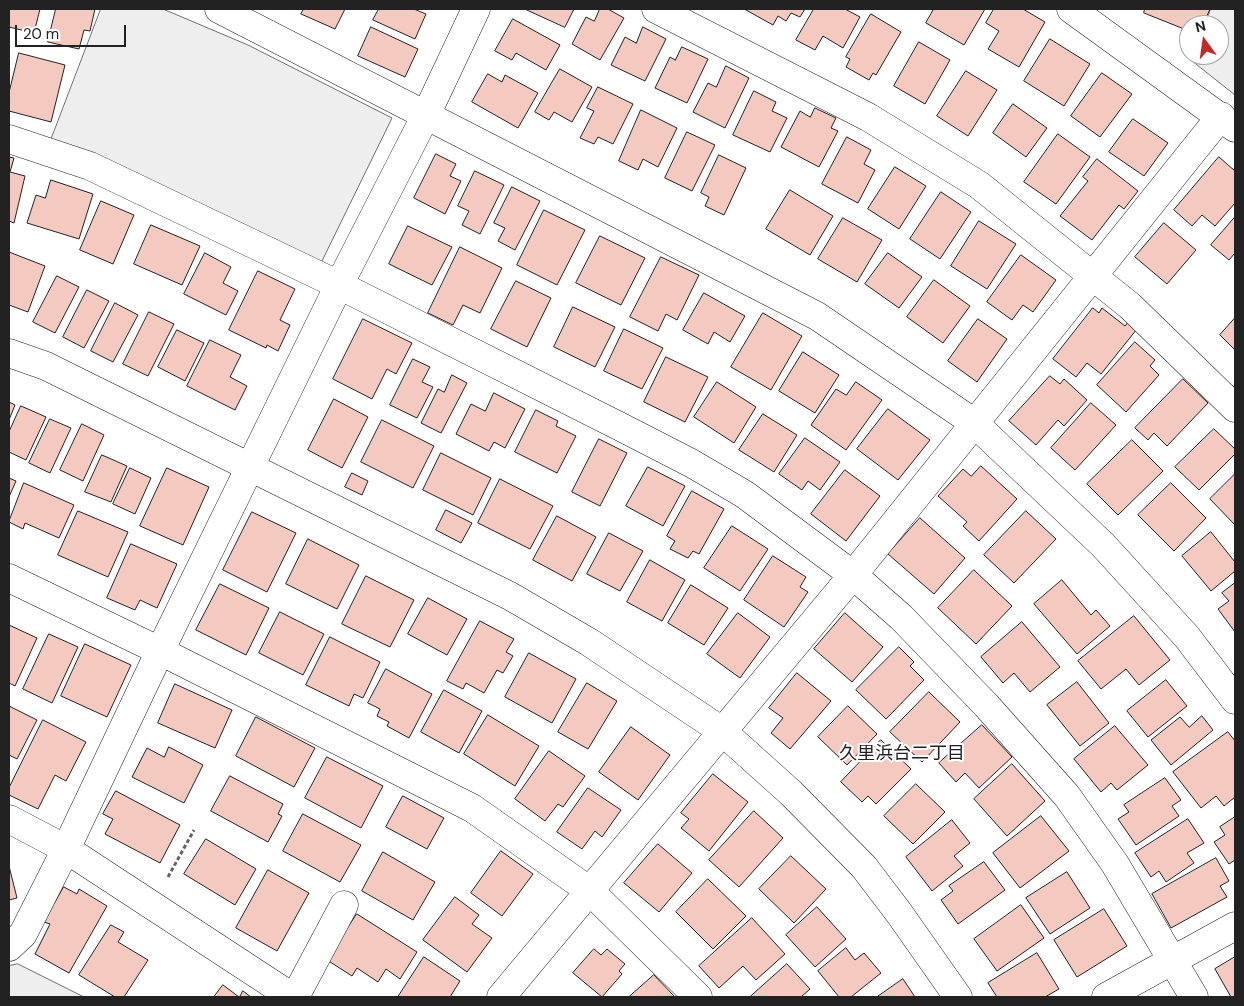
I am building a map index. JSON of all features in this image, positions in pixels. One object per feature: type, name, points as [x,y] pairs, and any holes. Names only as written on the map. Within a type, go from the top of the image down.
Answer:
[{"type":"street","points":[[219,9],[817,316],[973,422],[1103,546],[1187,637],[1235,700]]},
{"type":"street","points":[[9,946],[23,934],[66,849],[160,651],[339,285],[426,114],[476,9]]},
{"type":"street","points":[[656,9],[868,117],[980,185],[1130,306],[1235,408]]},
{"type":"street","points":[[501,997],[853,575],[973,422],[1093,275],[1228,122],[1071,9]]},
{"type":"street","points":[[9,139],[90,166],[339,285],[691,464],[744,494],[853,575],[901,617],[944,661],[1067,796],[1115,864],[1194,997]]},
{"type":"street","points":[[9,354],[46,366],[510,596],[589,642],[722,732],[791,793],[864,868],[899,913],[958,997]]},
{"type":"street","points":[[9,578],[160,651],[472,808],[590,891],[698,997]]},
{"type":"street","points":[[9,819],[66,849],[293,997],[344,905]]},
{"type":"street","points":[[1106,997],[1235,926]]},
{"type":"path","points":[[152,906],[194,830]]},
{"type":"shaded area","points":[[101,9],[163,9],[248,45],[392,118],[321,263],[51,140]]},
{"type":"shaded area","points":[[1211,9],[1235,9],[1235,95],[1197,65],[1229,65],[1229,15],[1209,15]]},
{"type":"shaded area","points":[[18,964],[84,997],[9,997],[9,966]]},
{"type":"building","points":[[9,9],[40,9],[34,33],[9,27]]},
{"type":"building","points":[[56,9],[95,9],[90,31],[84,30],[79,49],[48,42]]},
{"type":"building","points":[[304,9],[345,9],[335,29],[301,14]]},
{"type":"building","points":[[379,9],[414,9],[426,14],[415,39],[373,20]]},
{"type":"building","points":[[525,9],[574,9],[565,27]]},
{"type":"building","points":[[600,9],[608,9],[624,18],[600,60],[572,44],[586,17],[594,21]]},
{"type":"building","points":[[747,9],[805,9],[800,17],[791,13],[786,21],[778,16],[773,25]]},
{"type":"building","points":[[814,9],[845,9],[860,17],[843,48],[823,36],[815,50],[796,40]]},
{"type":"building","points":[[934,9],[985,9],[964,45],[926,23]]},
{"type":"building","points":[[994,9],[1023,9],[1045,22],[1019,67],[988,49],[999,31],[986,23]]},
{"type":"building","points":[[1145,9],[1210,9],[1207,15],[1179,15],[1179,27],[1144,13]]},
{"type":"building","points":[[871,14],[901,32],[876,75],[873,73],[869,80],[846,67],[850,59],[846,57]]},
{"type":"building","points":[[513,19],[560,45],[546,70],[516,53],[512,60],[495,51]]},
{"type":"building","points":[[371,27],[418,49],[405,77],[358,56]]},
{"type":"building","points":[[643,27],[666,39],[645,81],[611,65],[625,37],[636,43]]},
{"type":"building","points":[[1050,39],[1090,64],[1064,106],[1024,81]]},
{"type":"building","points":[[919,42],[950,60],[925,104],[894,86]]},
{"type":"building","points":[[682,47],[708,59],[687,103],[655,88],[670,57],[675,60]]},
{"type":"building","points":[[19,53],[65,65],[51,122],[9,111],[9,93]]},
{"type":"building","points":[[726,66],[749,78],[725,128],[693,112],[708,83],[716,87]]},
{"type":"building","points":[[560,69],[592,87],[572,122],[554,112],[549,120],[535,112]]},
{"type":"building","points":[[966,71],[997,90],[968,136],[937,116]]},
{"type":"building","points":[[1102,73],[1132,94],[1100,137],[1071,116]]},
{"type":"building","points":[[488,74],[502,82],[505,75],[538,93],[518,128],[472,102]]},
{"type":"building","points":[[598,87],[633,104],[613,144],[598,137],[594,144],[580,138],[594,111],[587,108]]},
{"type":"building","points":[[754,91],[776,102],[772,111],[787,118],[770,152],[733,135]]},
{"type":"building","points":[[1013,104],[1047,128],[1026,157],[993,133]]},
{"type":"building","points":[[815,108],[836,118],[831,128],[838,131],[819,167],[781,147],[800,111],[810,117]]},
{"type":"building","points":[[641,110],[677,128],[658,167],[643,159],[638,170],[619,161]]},
{"type":"building","points":[[1133,119],[1168,143],[1144,176],[1109,152]]},
{"type":"building","points":[[687,132],[715,145],[692,191],[665,178]]},
{"type":"building","points":[[1058,134],[1090,157],[1056,204],[1024,182]]},
{"type":"building","points":[[847,137],[871,150],[864,164],[875,170],[858,203],[822,184]]},
{"type":"building","points":[[436,154],[456,164],[450,176],[461,181],[445,214],[414,198]]},
{"type":"building","points":[[719,155],[746,168],[724,215],[705,206],[709,197],[701,193]]},
{"type":"building","points":[[9,157],[14,158],[10,172],[25,176],[14,223],[9,221]]},
{"type":"building","points":[[1219,157],[1235,171],[1235,203],[1215,226],[1202,215],[1192,226],[1174,210]]},
{"type":"building","points":[[1097,159],[1138,191],[1124,209],[1119,205],[1092,240],[1060,216],[1088,181],[1083,177]]},
{"type":"building","points":[[895,167],[926,186],[899,229],[868,209]]},
{"type":"building","points":[[475,171],[504,185],[480,234],[462,225],[469,211],[458,206]]},
{"type":"building","points":[[51,180],[93,194],[79,239],[27,223],[36,195],[45,198]]},
{"type":"building","points":[[512,187],[540,201],[515,250],[498,241],[505,228],[494,223]]},
{"type":"building","points":[[790,190],[833,216],[810,255],[766,229]]},
{"type":"building","points":[[941,192],[971,212],[940,259],[910,239]]},
{"type":"building","points":[[101,201],[134,215],[113,264],[80,250]]},
{"type":"building","points":[[544,210],[585,230],[557,285],[517,265]]},
{"type":"building","points":[[1235,217],[1235,253],[1229,260],[1211,245]]},
{"type":"building","points":[[843,218],[882,240],[857,282],[818,259]]},
{"type":"building","points":[[979,221],[1016,244],[987,289],[951,266]]},
{"type":"building","points":[[1164,223],[1196,250],[1167,284],[1135,257]]},
{"type":"building","points":[[151,225],[200,246],[182,285],[134,264]]},
{"type":"building","points":[[408,226],[452,247],[432,285],[389,264]]},
{"type":"building","points":[[600,236],[645,258],[621,305],[576,283]]},
{"type":"building","points":[[460,247],[502,268],[480,313],[463,305],[453,325],[428,313]]},
{"type":"building","points":[[9,252],[45,266],[28,312],[9,305]]},
{"type":"building","points":[[205,253],[231,267],[223,283],[238,291],[226,315],[184,294]]},
{"type":"building","points":[[888,253],[922,277],[899,308],[865,284]]},
{"type":"building","points":[[1021,255],[1056,280],[1033,312],[1023,305],[1012,320],[987,302]]},
{"type":"building","points":[[661,257],[699,275],[677,320],[666,314],[658,331],[630,317]]},
{"type":"building","points":[[258,271],[295,289],[280,320],[290,325],[278,351],[267,345],[266,348],[229,330]]},
{"type":"building","points":[[57,276],[79,287],[55,333],[33,322]]},
{"type":"building","points":[[934,280],[970,306],[943,343],[907,317]]},
{"type":"building","points":[[516,281],[551,298],[527,347],[491,329]]},
{"type":"building","points":[[87,290],[109,301],[84,348],[63,337]]},
{"type":"building","points":[[704,293],[745,316],[730,342],[714,332],[708,344],[683,330]]},
{"type":"building","points":[[115,303],[138,315],[113,362],[91,351]]},
{"type":"building","points":[[573,307],[615,327],[595,367],[554,347]]},
{"type":"building","points":[[1093,308],[1099,313],[1102,308],[1125,326],[1128,322],[1137,329],[1101,374],[1087,363],[1076,377],[1053,359]]},
{"type":"building","points":[[149,312],[174,324],[148,376],[123,364]]},
{"type":"building","points":[[763,313],[802,336],[771,390],[731,367]]},
{"type":"building","points":[[1235,318],[1235,350],[1220,335]]},
{"type":"building","points":[[363,319],[412,343],[396,374],[387,369],[372,399],[333,379]]},
{"type":"building","points":[[978,319],[1007,339],[977,382],[948,361]]},
{"type":"building","points":[[624,329],[663,348],[642,389],[604,371]]},
{"type":"building","points":[[177,330],[204,343],[185,381],[158,367]]},
{"type":"building","points":[[210,340],[241,355],[230,377],[247,386],[235,410],[187,386]]},
{"type":"building","points":[[1135,342],[1155,360],[1150,366],[1159,375],[1126,412],[1097,385]]},
{"type":"building","points":[[803,352],[839,375],[815,413],[779,391]]},
{"type":"building","points":[[666,357],[708,377],[685,422],[644,402]]},
{"type":"building","points":[[413,359],[430,367],[422,382],[433,387],[417,418],[390,405]]},
{"type":"building","points":[[452,375],[467,383],[441,433],[421,423],[438,389],[444,392]]},
{"type":"building","points":[[1050,376],[1060,384],[1064,379],[1087,400],[1064,426],[1058,420],[1036,445],[1009,421]]},
{"type":"building","points":[[1183,379],[1208,403],[1167,446],[1154,433],[1148,440],[1135,428]]},
{"type":"building","points":[[717,382],[756,407],[734,443],[694,417]]},
{"type":"building","points":[[856,382],[882,400],[846,450],[811,425],[836,389],[846,395]]},
{"type":"building","points":[[494,393],[525,409],[505,448],[494,442],[489,451],[456,434],[471,404],[485,411]]},
{"type":"building","points":[[334,399],[368,417],[342,468],[308,450]]},
{"type":"building","points":[[9,402],[15,405],[9,420]]},
{"type":"building","points":[[1091,403],[1116,425],[1075,470],[1051,448]]},
{"type":"building","points":[[21,406],[46,417],[26,460],[9,452],[9,432]]},
{"type":"building","points":[[888,409],[930,440],[898,480],[857,449]]},
{"type":"building","points":[[536,410],[558,421],[556,426],[576,436],[557,473],[515,452]]},
{"type":"building","points":[[763,414],[797,435],[774,472],[739,450]]},
{"type":"building","points":[[50,419],[71,428],[50,473],[29,463]]},
{"type":"building","points":[[382,420],[434,446],[413,488],[361,462]]},
{"type":"building","points":[[82,424],[104,435],[83,481],[60,470]]},
{"type":"building","points":[[1214,429],[1235,449],[1235,454],[1199,490],[1175,467]]},
{"type":"building","points":[[805,438],[840,462],[820,490],[808,481],[802,490],[779,474]]},
{"type":"building","points":[[599,439],[627,453],[600,506],[572,492]]},
{"type":"building","points":[[1132,440],[1163,471],[1118,515],[1087,484]]},
{"type":"building","points":[[441,453],[491,478],[473,515],[423,490]]},
{"type":"building","points":[[102,455],[127,466],[111,502],[85,492]]},
{"type":"building","points":[[981,466],[1017,499],[979,541],[963,526],[967,522],[938,496],[963,469],[971,476]]},
{"type":"building","points":[[648,467],[685,486],[663,526],[626,506]]},
{"type":"building","points":[[130,468],[151,478],[135,514],[113,504]]},
{"type":"building","points":[[167,468],[209,487],[183,545],[140,526]]},
{"type":"building","points":[[845,470],[880,496],[846,541],[811,514]]},
{"type":"building","points":[[352,473],[368,481],[362,495],[345,487]]},
{"type":"building","points":[[1235,474],[1235,525],[1210,499]]},
{"type":"building","points":[[9,478],[16,481],[9,497]]},
{"type":"building","points":[[500,479],[553,506],[530,549],[478,523]]},
{"type":"building","points":[[24,483],[74,505],[59,538],[25,523],[23,529],[9,522]]},
{"type":"building","points":[[1171,483],[1206,518],[1174,551],[1138,515]]},
{"type":"building","points":[[692,491],[724,509],[699,554],[693,551],[688,558],[670,549],[675,541],[667,536]]},
{"type":"building","points":[[446,510],[472,523],[461,543],[436,530]]},
{"type":"building","points":[[78,511],[128,532],[108,577],[58,555]]},
{"type":"building","points":[[1026,511],[1056,539],[1014,583],[984,555]]},
{"type":"building","points":[[252,512],[296,533],[267,592],[223,570]]},
{"type":"building","points":[[557,516],[596,537],[572,581],[533,560]]},
{"type":"building","points":[[920,518],[965,558],[934,594],[888,554]]},
{"type":"building","points":[[732,526],[768,549],[740,591],[704,568]]},
{"type":"building","points":[[1211,532],[1235,562],[1235,571],[1211,591],[1182,556]]},
{"type":"building","points":[[609,533],[643,551],[620,591],[587,574]]},
{"type":"building","points":[[308,539],[359,565],[337,609],[286,584]]},
{"type":"building","points":[[131,544],[177,564],[157,608],[140,600],[135,610],[107,598]]},
{"type":"building","points":[[773,556],[806,577],[800,587],[808,592],[784,627],[744,600]]},
{"type":"building","points":[[650,560],[685,580],[662,621],[627,602]]},
{"type":"building","points":[[974,570],[1012,606],[976,644],[938,608]]},
{"type":"building","points":[[366,576],[414,600],[390,647],[342,624]]},
{"type":"building","points":[[1062,580],[1091,615],[1096,610],[1110,626],[1077,654],[1034,604]]},
{"type":"building","points":[[1235,583],[1235,632],[1218,609],[1229,601],[1222,593]]},
{"type":"building","points":[[220,584],[269,608],[246,655],[196,630]]},
{"type":"building","points":[[691,585],[728,608],[704,645],[668,623]]},
{"type":"building","points":[[428,598],[467,619],[447,655],[408,634]]},
{"type":"building","points":[[280,612],[324,634],[303,675],[259,653]]},
{"type":"building","points":[[738,613],[770,637],[740,678],[707,654]]},
{"type":"building","points":[[845,613],[883,647],[852,682],[814,649]]},
{"type":"building","points":[[1134,616],[1170,660],[1139,685],[1126,669],[1101,689],[1078,661]]},
{"type":"building","points":[[480,621],[514,639],[506,652],[513,656],[503,673],[497,670],[484,693],[466,683],[463,689],[447,681]]},
{"type":"building","points":[[1022,622],[1060,667],[1030,692],[1014,673],[1003,683],[981,657]]},
{"type":"building","points":[[9,625],[37,638],[15,686],[9,683]]},
{"type":"building","points":[[49,634],[78,647],[52,703],[23,689]]},
{"type":"building","points":[[330,637],[380,662],[363,698],[354,694],[349,706],[306,685]]},
{"type":"building","points":[[85,644],[131,665],[107,717],[61,696]]},
{"type":"building","points":[[899,647],[914,662],[910,666],[924,680],[886,719],[856,690]]},
{"type":"building","points":[[529,653],[576,679],[552,723],[505,697]]},
{"type":"building","points":[[386,669],[432,694],[409,738],[387,726],[389,722],[377,716],[380,709],[368,703]]},
{"type":"building","points":[[797,673],[831,701],[790,749],[771,733],[783,718],[769,708]]},
{"type":"building","points":[[1166,680],[1187,706],[1148,737],[1127,711]]},
{"type":"building","points":[[1077,682],[1109,723],[1080,746],[1047,705]]},
{"type":"building","points":[[587,683],[617,701],[588,749],[558,732]]},
{"type":"building","points":[[175,684],[232,710],[215,748],[158,723]]},
{"type":"building","points":[[444,690],[482,711],[459,753],[421,732]]},
{"type":"building","points":[[929,692],[960,722],[922,762],[890,732]]},
{"type":"building","points":[[9,706],[37,720],[17,759],[9,755]]},
{"type":"building","points":[[848,706],[877,734],[847,765],[818,737]]},
{"type":"building","points":[[488,715],[539,746],[515,786],[464,754]]},
{"type":"building","points":[[1202,716],[1213,730],[1171,765],[1151,740],[1180,717],[1189,727]]},
{"type":"building","points":[[256,717],[315,748],[294,787],[236,756]]},
{"type":"building","points":[[43,720],[86,742],[66,781],[55,775],[38,809],[9,795],[9,788]]},
{"type":"building","points":[[982,725],[1012,757],[979,788],[965,773],[956,782],[939,763]]},
{"type":"building","points":[[1115,726],[1148,765],[1117,790],[1111,783],[1101,792],[1074,759]]},
{"type":"building","points":[[631,727],[670,755],[638,800],[599,772]]},
{"type":"building","points":[[1228,732],[1235,741],[1235,797],[1224,806],[1216,796],[1201,808],[1173,772]]},
{"type":"building","points":[[881,740],[911,769],[876,804],[868,796],[862,802],[841,782]]},
{"type":"building","points":[[169,747],[203,765],[184,803],[132,777],[147,748],[164,757]]},
{"type":"building","points":[[549,751],[585,776],[563,807],[558,804],[545,821],[515,799]]},
{"type":"building","points":[[327,757],[383,786],[361,828],[305,798]]},
{"type":"building","points":[[1012,764],[1045,801],[1007,836],[974,799]]},
{"type":"building","points":[[713,774],[748,802],[709,851],[681,828],[689,819],[681,813]]},
{"type":"building","points":[[230,776],[283,804],[278,814],[282,816],[268,842],[211,811]]},
{"type":"building","points":[[1165,778],[1181,800],[1172,806],[1179,816],[1136,845],[1118,819],[1129,812],[1124,805]]},
{"type":"building","points":[[916,784],[945,812],[913,844],[884,816]]},
{"type":"building","points":[[588,788],[621,810],[602,837],[595,831],[582,849],[557,832]]},
{"type":"building","points":[[116,791],[180,825],[160,863],[105,834],[113,819],[103,814]]},
{"type":"building","points":[[403,796],[444,818],[427,849],[386,827]]},
{"type":"building","points":[[754,811],[783,838],[739,887],[709,860]]},
{"type":"building","points":[[303,814],[361,845],[340,882],[283,851]]},
{"type":"building","points":[[1041,816],[1069,851],[1020,888],[993,853]]},
{"type":"building","points":[[1235,817],[1235,860],[1229,864],[1214,842],[1225,835],[1220,827]]},
{"type":"building","points":[[1188,819],[1204,843],[1187,853],[1194,863],[1166,882],[1159,871],[1151,877],[1135,853]]},
{"type":"building","points":[[952,820],[970,843],[954,856],[963,866],[932,891],[906,857]]},
{"type":"building","points":[[206,839],[256,869],[235,905],[184,874]]},
{"type":"building","points":[[658,844],[692,873],[659,912],[624,883]]},
{"type":"building","points":[[501,851],[533,874],[502,916],[471,893]]},
{"type":"building","points":[[383,852],[435,882],[413,920],[362,891]]},
{"type":"building","points":[[791,856],[826,889],[794,923],[759,889]]},
{"type":"building","points":[[1216,858],[1229,881],[1220,886],[1227,897],[1171,928],[1152,894]]},
{"type":"building","points":[[984,862],[1005,890],[958,924],[941,900],[953,891],[949,886]]},
{"type":"building","points":[[9,866],[17,898],[9,900]]},
{"type":"building","points":[[268,870],[309,893],[277,951],[236,928]]},
{"type":"building","points":[[1067,872],[1090,908],[1050,934],[1026,898]]},
{"type":"building","points":[[708,879],[746,916],[713,949],[676,912]]},
{"type":"building","points":[[64,887],[77,894],[79,889],[107,906],[69,973],[35,954],[50,924],[44,922]]},
{"type":"building","points":[[455,897],[479,915],[472,924],[492,938],[467,972],[423,940]]},
{"type":"building","points":[[1021,905],[1044,938],[997,971],[974,939]]},
{"type":"building","points":[[817,907],[846,939],[815,967],[786,935]]},
{"type":"building","points":[[1104,909],[1127,946],[1077,977],[1054,940]]},
{"type":"building","points":[[357,914],[417,952],[400,979],[386,969],[378,982],[357,968],[352,976],[327,960]]},
{"type":"building","points":[[752,918],[785,954],[756,980],[743,966],[719,988],[699,966]]},
{"type":"building","points":[[111,925],[124,932],[118,942],[148,960],[124,997],[115,997],[79,975]]},
{"type":"building","points":[[846,948],[855,960],[864,953],[881,973],[851,997],[839,997],[818,971]]},
{"type":"building","points":[[594,949],[601,955],[607,949],[625,964],[619,971],[622,974],[602,997],[573,973]]},
{"type":"building","points":[[1037,953],[1059,989],[1045,997],[997,997],[988,983]]},
{"type":"building","points":[[424,957],[460,981],[450,997],[398,997]]},
{"type":"building","points":[[1235,957],[1235,997],[1231,997],[1215,969]]},
{"type":"building","points":[[787,964],[810,989],[801,997],[750,997]]},
{"type":"building","points":[[654,975],[675,997],[629,997]]},
{"type":"building","points":[[903,979],[915,997],[877,997]]},
{"type":"building","points":[[223,985],[239,997],[214,997]]},
{"type":"building","points":[[243,991],[251,997],[240,997]]},
{"type":"district","name":"久里浜台二丁目","points":[[902,754]]}]
